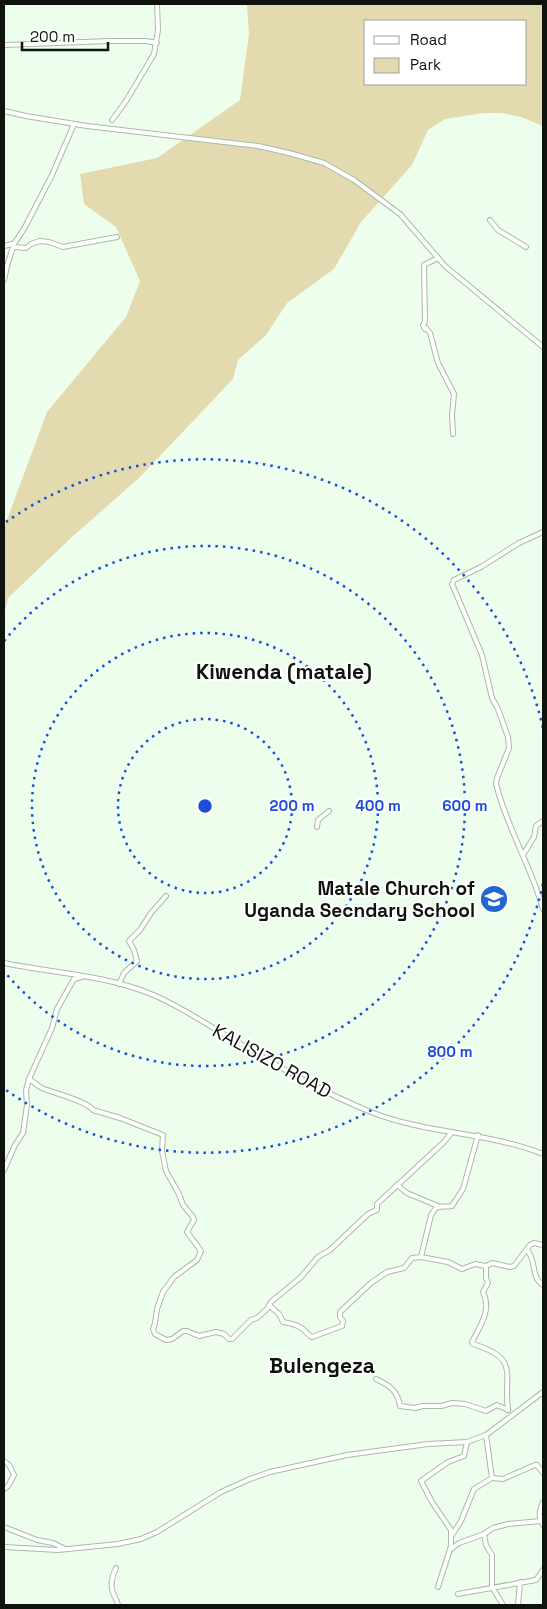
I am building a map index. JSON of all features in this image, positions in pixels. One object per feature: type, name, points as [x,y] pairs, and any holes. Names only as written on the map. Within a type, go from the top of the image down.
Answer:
[{"type":"street","points":[[112,120],[154,54],[157,43],[158,4]]},
{"type":"street","points":[[4,45],[109,41],[146,41],[157,43]]},
{"type":"street","points":[[4,110],[26,116],[74,124],[258,146],[317,160],[354,180],[394,209],[408,222],[438,258],[543,347]]},
{"type":"street","points":[[4,280],[14,244],[25,227],[61,156],[74,124]]},
{"type":"street","points":[[490,220],[498,230],[526,246]]},
{"type":"street","points":[[4,246],[12,244],[14,247],[26,248],[40,241],[63,247],[117,237]]},
{"type":"street","points":[[438,258],[424,265],[425,321],[423,325],[430,332],[438,363],[454,394],[453,434]]},
{"type":"street","points":[[543,532],[519,543],[486,564],[452,582],[482,655],[492,698],[508,737],[508,748],[496,784],[513,833],[532,874],[543,909]]},
{"type":"street","points":[[317,827],[318,820],[329,812]]},
{"type":"street","points":[[523,855],[534,838],[536,826],[543,821]]},
{"type":"street","points":[[119,984],[124,973],[137,961],[129,941],[140,930],[151,913],[166,896]]},
{"type":"street","name":"KALISIZO ROAD","points":[[4,963],[84,976],[138,989],[167,1002],[299,1078],[343,1100],[392,1119],[452,1132],[478,1135],[525,1147],[543,1154]]},
{"type":"street","points":[[4,1170],[22,1133],[27,1105],[26,1090],[29,1079],[52,1028],[57,1009],[74,979],[84,976]]},
{"type":"street","points":[[29,1079],[43,1089],[90,1106],[93,1110],[120,1118],[163,1135],[162,1151],[166,1171],[183,1205],[193,1217],[194,1220],[187,1232],[201,1251],[197,1260],[174,1277],[163,1292],[153,1329],[155,1334],[162,1339],[168,1340],[183,1331],[190,1331],[199,1336],[216,1332],[224,1334],[230,1340],[270,1306],[271,1302],[308,1270],[318,1257],[330,1250],[368,1214],[376,1210],[376,1204],[444,1142],[452,1132]]},
{"type":"street","points":[[397,1185],[407,1193],[438,1206],[452,1206],[463,1189],[478,1135]]},
{"type":"street","points":[[421,1257],[432,1215],[438,1206]]},
{"type":"street","points":[[270,1306],[279,1314],[283,1322],[294,1324],[312,1337],[342,1326],[343,1322],[340,1312],[371,1283],[387,1272],[404,1268],[412,1258],[421,1257],[448,1262],[462,1269],[475,1264],[486,1266],[492,1262],[512,1267],[532,1244],[543,1245]]},
{"type":"street","points":[[527,1250],[532,1256],[534,1272],[539,1282],[543,1285]]},
{"type":"street","points":[[486,1266],[488,1283],[483,1292],[487,1300],[486,1312],[472,1342],[491,1351],[503,1359],[506,1364],[508,1372],[508,1410]]},
{"type":"street","points":[[376,1379],[395,1390],[399,1405],[402,1407],[415,1408],[452,1403],[465,1404],[486,1410],[497,1405],[515,1414]]},
{"type":"street","points":[[4,1547],[67,1550],[118,1544],[141,1539],[156,1532],[221,1492],[270,1472],[366,1452],[428,1444],[467,1442],[486,1435],[543,1392]]},
{"type":"street","points":[[486,1435],[492,1478]]},
{"type":"street","points":[[438,1587],[450,1550],[450,1528],[432,1502],[421,1481],[448,1462],[464,1456],[467,1442]]},
{"type":"street","points":[[4,1461],[9,1465],[14,1475],[8,1486],[4,1489]]},
{"type":"street","points":[[451,1537],[474,1489],[492,1478],[503,1479],[535,1464],[538,1465],[543,1473]]},
{"type":"street","points":[[450,1550],[467,1539],[484,1534],[491,1528],[506,1524],[542,1523],[539,1510],[543,1502]]},
{"type":"street","points":[[4,1527],[37,1540],[53,1543],[67,1550]]},
{"type":"street","points":[[484,1534],[486,1545],[492,1555],[492,1587],[503,1605]]},
{"type":"street","points":[[116,1568],[111,1584],[112,1592],[117,1599],[118,1605]]},
{"type":"street","points":[[458,1594],[536,1580],[543,1570]]},
{"type":"street","points":[[518,1605],[520,1582]]},
{"type":"green space","points":[[247,4],[543,4],[543,126],[521,117],[502,113],[483,113],[445,119],[428,130],[412,165],[361,222],[334,269],[287,303],[266,335],[238,360],[233,379],[139,478],[73,536],[8,598],[4,615],[4,528],[47,412],[126,317],[140,281],[116,227],[84,204],[80,174],[157,158],[240,100],[249,34]]},
{"type":"place","name":"Matale Church of Uganda Secndary School","points":[[494,899]]},
{"type":"district","name":"Kiwenda (matale)","points":[[284,671]]},
{"type":"district","name":"Bulengeza","points":[[322,1365]]}]
